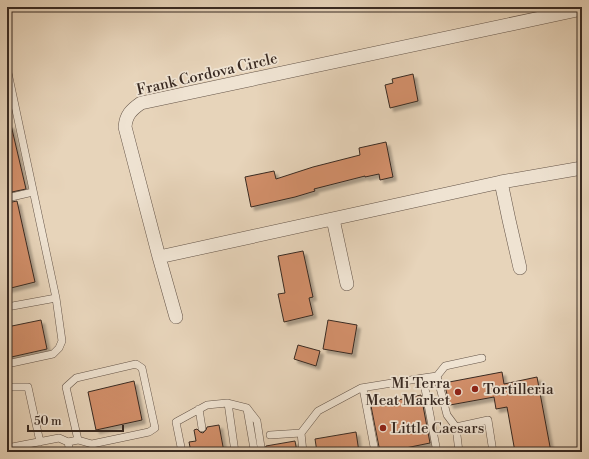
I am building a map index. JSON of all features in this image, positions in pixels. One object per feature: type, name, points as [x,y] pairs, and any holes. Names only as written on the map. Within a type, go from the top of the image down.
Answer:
[{"type":"street","name":"Frank Cordova Circle","points":[[176,317],[125,127],[128,114],[133,108],[141,103],[582,9]]},
{"type":"street","points":[[159,257],[501,182],[582,168]]},
{"type":"street","points":[[501,182],[520,268]]},
{"type":"street","points":[[333,219],[347,284]]},
{"type":"lane","points":[[7,68],[56,298],[62,342],[53,354],[7,364]]},
{"type":"lane","points":[[7,198],[33,192]]},
{"type":"lane","points":[[7,307],[56,298]]},
{"type":"lane","points":[[303,452],[301,433],[318,411],[361,388],[437,376],[445,366],[482,358]]},
{"type":"lane","points":[[7,448],[59,438],[68,442],[78,440],[92,444],[149,432],[154,428],[142,368],[136,364],[76,378],[66,387],[78,440]]},
{"type":"lane","points":[[437,376],[447,415],[456,427],[459,452]]},
{"type":"lane","points":[[424,378],[437,452]]},
{"type":"lane","points":[[7,388],[28,387],[40,442]]},
{"type":"lane","points":[[363,388],[375,452]]},
{"type":"lane","points":[[228,403],[235,452]]},
{"type":"lane","points":[[182,452],[176,422],[207,405],[228,403],[247,408],[257,420],[257,448]]},
{"type":"lane","points":[[199,409],[202,428]]},
{"type":"lane","points":[[456,427],[488,420],[493,452]]},
{"type":"lane","points":[[270,435],[301,433]]},
{"type":"lane","points":[[68,442],[70,452]]},
{"type":"building","points":[[413,74],[418,101],[390,108],[385,85],[393,83],[392,79]]},
{"type":"building","points":[[11,125],[26,189],[7,193],[7,126]]},
{"type":"building","points":[[386,142],[393,177],[380,180],[379,174],[365,176],[314,189],[315,191],[295,197],[251,207],[245,177],[274,171],[276,179],[313,167],[360,155],[359,148]]},
{"type":"building","points":[[17,201],[35,282],[7,289],[7,203]]},
{"type":"building","points":[[303,251],[313,297],[309,298],[313,315],[284,322],[278,294],[285,293],[278,256]]},
{"type":"building","points":[[41,320],[47,349],[7,358],[7,327]]},
{"type":"building","points":[[328,320],[357,325],[352,354],[323,349]]},
{"type":"building","points":[[298,345],[320,351],[316,366],[294,359]]},
{"type":"building","points":[[502,372],[504,384],[537,377],[551,452],[515,452],[507,407],[496,409],[494,397],[450,405],[444,383]]},
{"type":"building","points":[[134,381],[142,420],[96,430],[88,392]]},
{"type":"building","points":[[421,395],[430,443],[380,452],[371,406]]},
{"type":"building","points":[[219,425],[224,452],[191,452],[189,442],[196,441],[194,430],[197,429],[203,433],[207,427]]},
{"type":"building","points":[[356,432],[359,452],[317,452],[315,439]]},
{"type":"building","points":[[295,441],[297,452],[264,452],[266,446]]},
{"type":"place","name":"Tortilleria","points":[[475,389]]},
{"type":"place","name":"Mi Terra Meat Market","points":[[458,392]]},
{"type":"place","name":"Little Caesars","points":[[383,428]]}]
